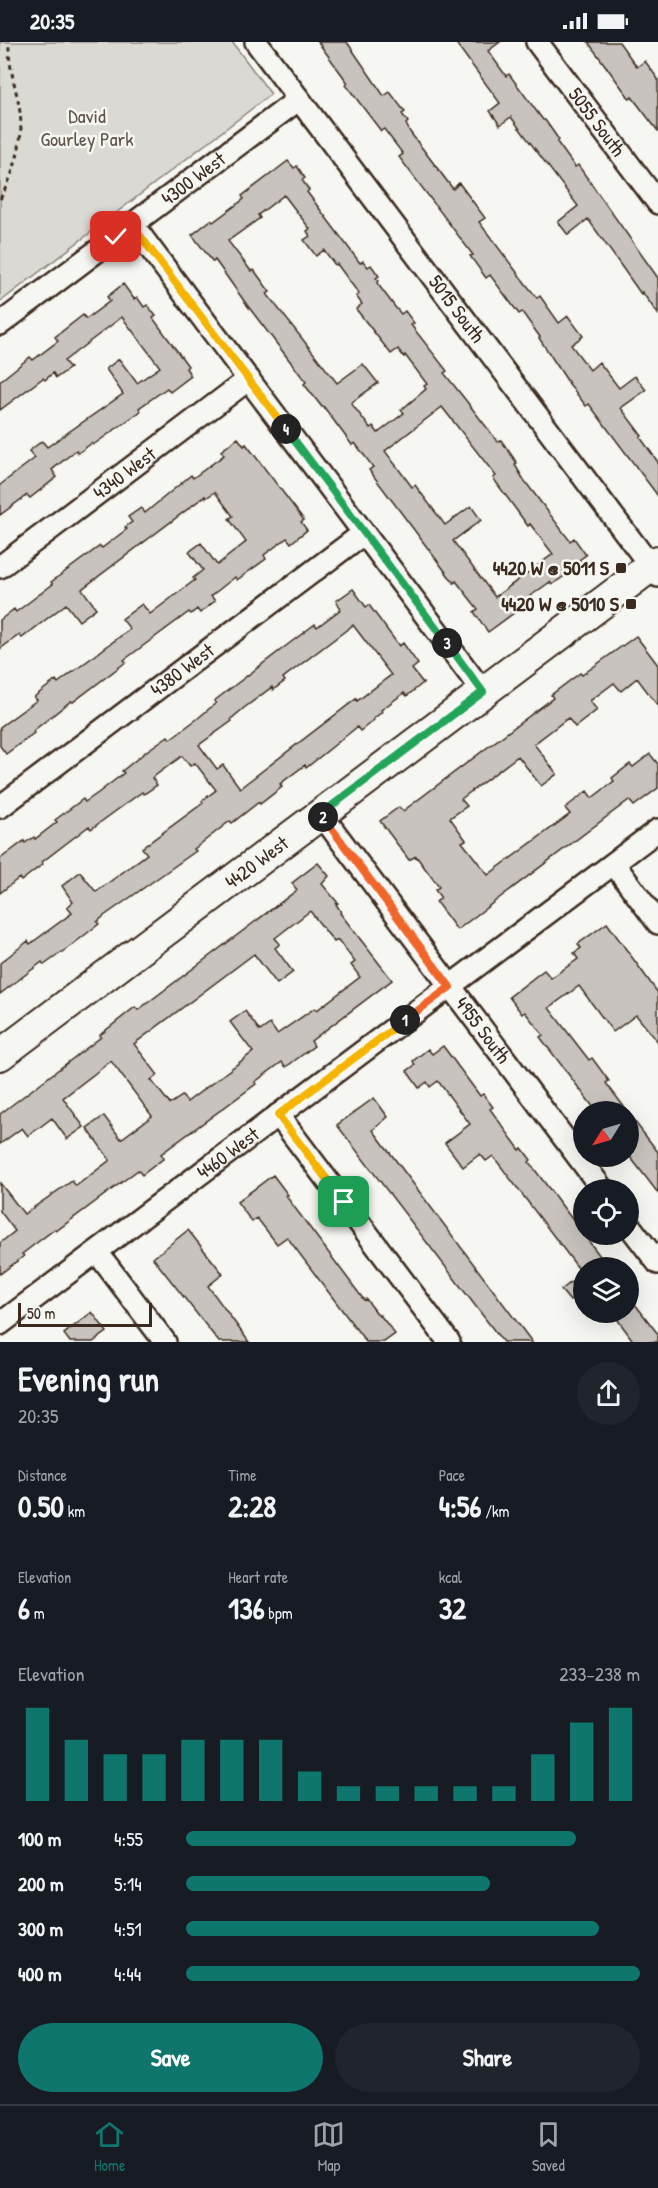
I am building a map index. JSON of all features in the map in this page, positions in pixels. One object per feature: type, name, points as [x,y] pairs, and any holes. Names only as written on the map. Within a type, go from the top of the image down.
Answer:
[{"type":"street","name":"5015 South","points":[[256,42],[656,568]]},
{"type":"street","name":"5055 South","points":[[537,42],[658,203]]},
{"type":"street","name":"4300 West","points":[[0,324],[299,99]]},
{"type":"street","points":[[132,225],[483,692]]},
{"type":"street","name":"4340 West","points":[[0,567],[249,379]]},
{"type":"street","name":"4380 West","points":[[0,807],[364,533]]},
{"type":"street","name":"4420 West","points":[[0,1055],[483,692],[656,568]]},
{"type":"street","name":"4955 South","points":[[321,814],[595,1179]]},
{"type":"street","name":"4460 West","points":[[0,1324],[658,830]]},
{"type":"street","points":[[614,864],[658,923]]},
{"type":"street","points":[[278,1115],[449,1342]]},
{"type":"street","points":[[639,1238],[658,1263]]},
{"type":"street","points":[[97,1252],[165,1342]]},
{"type":"path","points":[[0,199],[9,182],[21,139],[20,108],[9,66],[9,42]]},
{"type":"green space","name":"David Gourley Park","points":[[0,42],[232,42],[271,94],[0,302]]},
{"type":"building","points":[[318,42],[347,42],[384,96],[390,92],[405,112],[402,114],[408,122],[406,124],[410,132],[453,189],[459,183],[485,218],[479,222],[537,298],[540,296],[559,323],[568,316],[583,336],[571,345],[590,370],[599,362],[619,388],[635,376],[646,390],[621,408],[658,462],[658,496],[589,404],[586,406],[570,385],[522,312],[519,314],[490,275],[486,278],[470,256],[473,255],[399,157],[403,154],[384,129],[381,131],[346,85],[348,83]]},
{"type":"building","points":[[455,42],[500,42],[488,51],[506,76],[509,74],[545,120],[559,140],[557,142],[575,167],[578,165],[658,278],[658,314],[642,292],[641,294],[588,219],[568,235],[558,222],[578,206],[511,117],[500,125],[490,111],[500,103]]},
{"type":"building","points":[[588,42],[619,42],[637,67],[645,61],[658,79],[658,131],[632,97],[630,99]]},
{"type":"building","points":[[288,161],[294,168],[297,166],[305,178],[302,180],[309,190],[307,192],[360,263],[363,261],[368,267],[371,265],[379,276],[376,278],[379,281],[377,283],[401,314],[405,311],[414,323],[411,325],[447,371],[444,373],[498,442],[501,440],[517,463],[515,465],[524,480],[570,541],[574,538],[586,555],[579,560],[582,563],[552,585],[550,582],[515,607],[518,610],[488,632],[474,612],[478,609],[456,581],[454,583],[369,470],[373,467],[355,443],[352,445],[304,384],[306,382],[215,260],[213,262],[192,235],[244,199],[242,196]],"holes":[[[284,195],[310,229],[307,231],[310,236],[304,240],[316,256],[324,250],[359,294],[356,296],[362,304],[356,309],[391,354],[398,349],[427,384],[424,386],[426,389],[401,410],[404,413],[378,433],[373,426],[370,428],[351,403],[378,383],[363,364],[337,383],[267,294],[270,292],[254,270],[251,271],[228,241],[260,218],[258,215]],[[442,407],[496,476],[493,478],[528,526],[530,524],[553,554],[495,597],[453,541],[481,520],[471,506],[445,525],[415,485],[412,487],[385,451]]]},
{"type":"building","points":[[123,284],[134,299],[137,297],[144,307],[147,305],[156,316],[153,318],[188,366],[186,368],[191,376],[170,392],[167,388],[139,408],[141,411],[93,445],[92,443],[78,453],[76,450],[52,470],[57,477],[30,498],[27,495],[0,515],[0,485],[35,458],[29,451],[42,441],[47,447],[123,394],[106,369],[119,359],[137,383],[160,367],[122,317],[64,361],[70,368],[56,378],[53,373],[45,380],[43,378],[0,410],[0,381],[30,357],[33,360],[58,341],[55,337],[83,315],[86,319],[110,301],[107,297]]},
{"type":"building","points":[[238,438],[244,446],[246,444],[304,520],[301,522],[307,530],[291,543],[287,538],[264,555],[266,559],[237,580],[235,577],[211,596],[215,601],[200,613],[197,609],[191,614],[189,612],[124,660],[126,662],[73,702],[71,701],[6,754],[0,746],[0,727],[37,700],[34,697],[56,680],[58,683],[130,629],[122,619],[142,604],[150,614],[195,580],[193,578],[203,570],[189,552],[201,543],[217,565],[246,542],[229,519],[233,516],[215,492],[206,498],[205,496],[82,589],[96,608],[79,621],[66,604],[22,638],[19,635],[0,649],[0,620],[14,609],[16,612],[53,584],[51,582],[127,529],[125,527],[132,522],[128,517],[141,508],[145,513],[191,475],[193,478],[224,455],[221,451]]},
{"type":"building","points":[[353,589],[366,607],[369,605],[399,646],[403,643],[418,664],[412,669],[423,683],[407,696],[404,693],[381,710],[382,712],[374,720],[360,731],[357,727],[306,768],[305,765],[280,784],[282,787],[260,804],[259,802],[232,823],[230,821],[194,849],[196,851],[104,916],[97,922],[99,924],[72,945],[44,965],[42,962],[0,994],[0,963],[28,941],[30,944],[72,913],[67,907],[73,902],[62,886],[80,872],[96,892],[147,854],[142,848],[203,803],[202,801],[216,790],[195,763],[190,766],[182,756],[152,778],[157,785],[144,794],[142,792],[91,829],[89,826],[21,881],[19,878],[0,893],[0,859],[24,841],[25,843],[34,837],[35,839],[83,799],[85,802],[98,793],[148,750],[168,736],[170,739],[216,703],[214,701],[286,646],[315,624],[317,627],[341,609],[336,601]],"holes":[[[353,625],[391,675],[240,788],[223,765],[217,769],[199,745],[272,687],[273,690],[285,681],[283,678]]]},
{"type":"building","points":[[636,636],[658,665],[658,706],[637,678],[621,691],[614,683],[590,701],[597,710],[575,727],[568,718],[534,744],[557,774],[541,786],[518,756],[461,799],[467,806],[450,818],[466,840],[462,842],[488,875],[570,814],[565,808],[587,791],[592,798],[614,781],[612,778],[630,764],[633,767],[650,754],[658,764],[658,788],[634,806],[629,800],[457,930],[436,902],[441,898],[435,890],[439,887],[416,856],[409,860],[380,821],[399,807],[403,811],[553,698],[551,695],[580,673],[582,675]]},
{"type":"building","points":[[318,863],[329,876],[322,884],[338,903],[336,904],[340,913],[392,980],[311,1041],[314,1046],[286,1067],[282,1062],[161,1154],[164,1158],[142,1175],[138,1170],[56,1231],[55,1229],[0,1274],[0,1243],[15,1231],[0,1211],[0,1183],[24,1214],[72,1181],[76,1186],[110,1160],[87,1128],[104,1116],[121,1139],[152,1116],[111,1061],[63,1098],[84,1127],[67,1139],[52,1118],[28,1136],[22,1128],[0,1144],[0,1114],[101,1037],[100,1035],[135,1007],[138,1010],[297,890],[292,883]],"holes":[[[310,911],[334,942],[338,940],[355,962],[351,965],[360,977],[317,1010],[315,1008],[277,1034],[270,1024],[260,1031],[245,1011],[230,1022],[253,1052],[187,1102],[182,1096],[170,1104],[151,1080],[158,1075],[134,1044],[254,954],[277,984],[293,972],[275,948],[280,944],[275,938]]]},
{"type":"building","points":[[607,923],[658,993],[658,1042],[636,1015],[613,1032],[579,986],[549,1008],[589,1060],[592,1058],[609,1081],[606,1083],[620,1101],[589,1101],[540,1037],[543,1035],[525,1012],[522,1014],[509,997],[544,970],[551,978],[578,959],[574,953],[581,948],[578,944]]},
{"type":"building","points":[[443,1046],[480,1096],[483,1094],[493,1107],[490,1109],[520,1150],[522,1148],[531,1160],[529,1162],[573,1220],[573,1245],[592,1245],[601,1257],[573,1257],[573,1261],[493,1156],[486,1161],[480,1154],[463,1167],[445,1143],[470,1124],[438,1081],[430,1087],[427,1082],[419,1088],[407,1071],[415,1065],[413,1061],[428,1049],[432,1054]]},
{"type":"building","points":[[374,1098],[388,1117],[373,1130],[532,1342],[503,1342],[337,1125]]},
{"type":"building","points":[[639,1127],[658,1152],[658,1193],[638,1167]]},
{"type":"building","points":[[273,1175],[288,1195],[286,1196],[364,1300],[366,1299],[395,1334],[384,1342],[366,1342],[287,1237],[277,1244],[257,1218],[252,1222],[237,1202]]},
{"type":"building","points":[[188,1230],[223,1274],[208,1286],[249,1342],[219,1342],[153,1258]]},
{"type":"building","points":[[573,1281],[573,1299],[570,1301],[561,1290]]},
{"type":"building","points":[[639,1309],[658,1334],[658,1342],[634,1342],[620,1323],[639,1323]]},
{"type":"building","points":[[92,1312],[107,1332],[93,1342],[70,1342],[64,1334]]},
{"type":"place","name":"4420 W @ 5011 S","points":[[621,568]]},
{"type":"place","name":"4420 W @ 5010 S","points":[[631,604]]},
{"type":"route","points":[[116,237],[132,225],[483,692],[321,814],[450,987],[278,1115],[344,1202]]}]
